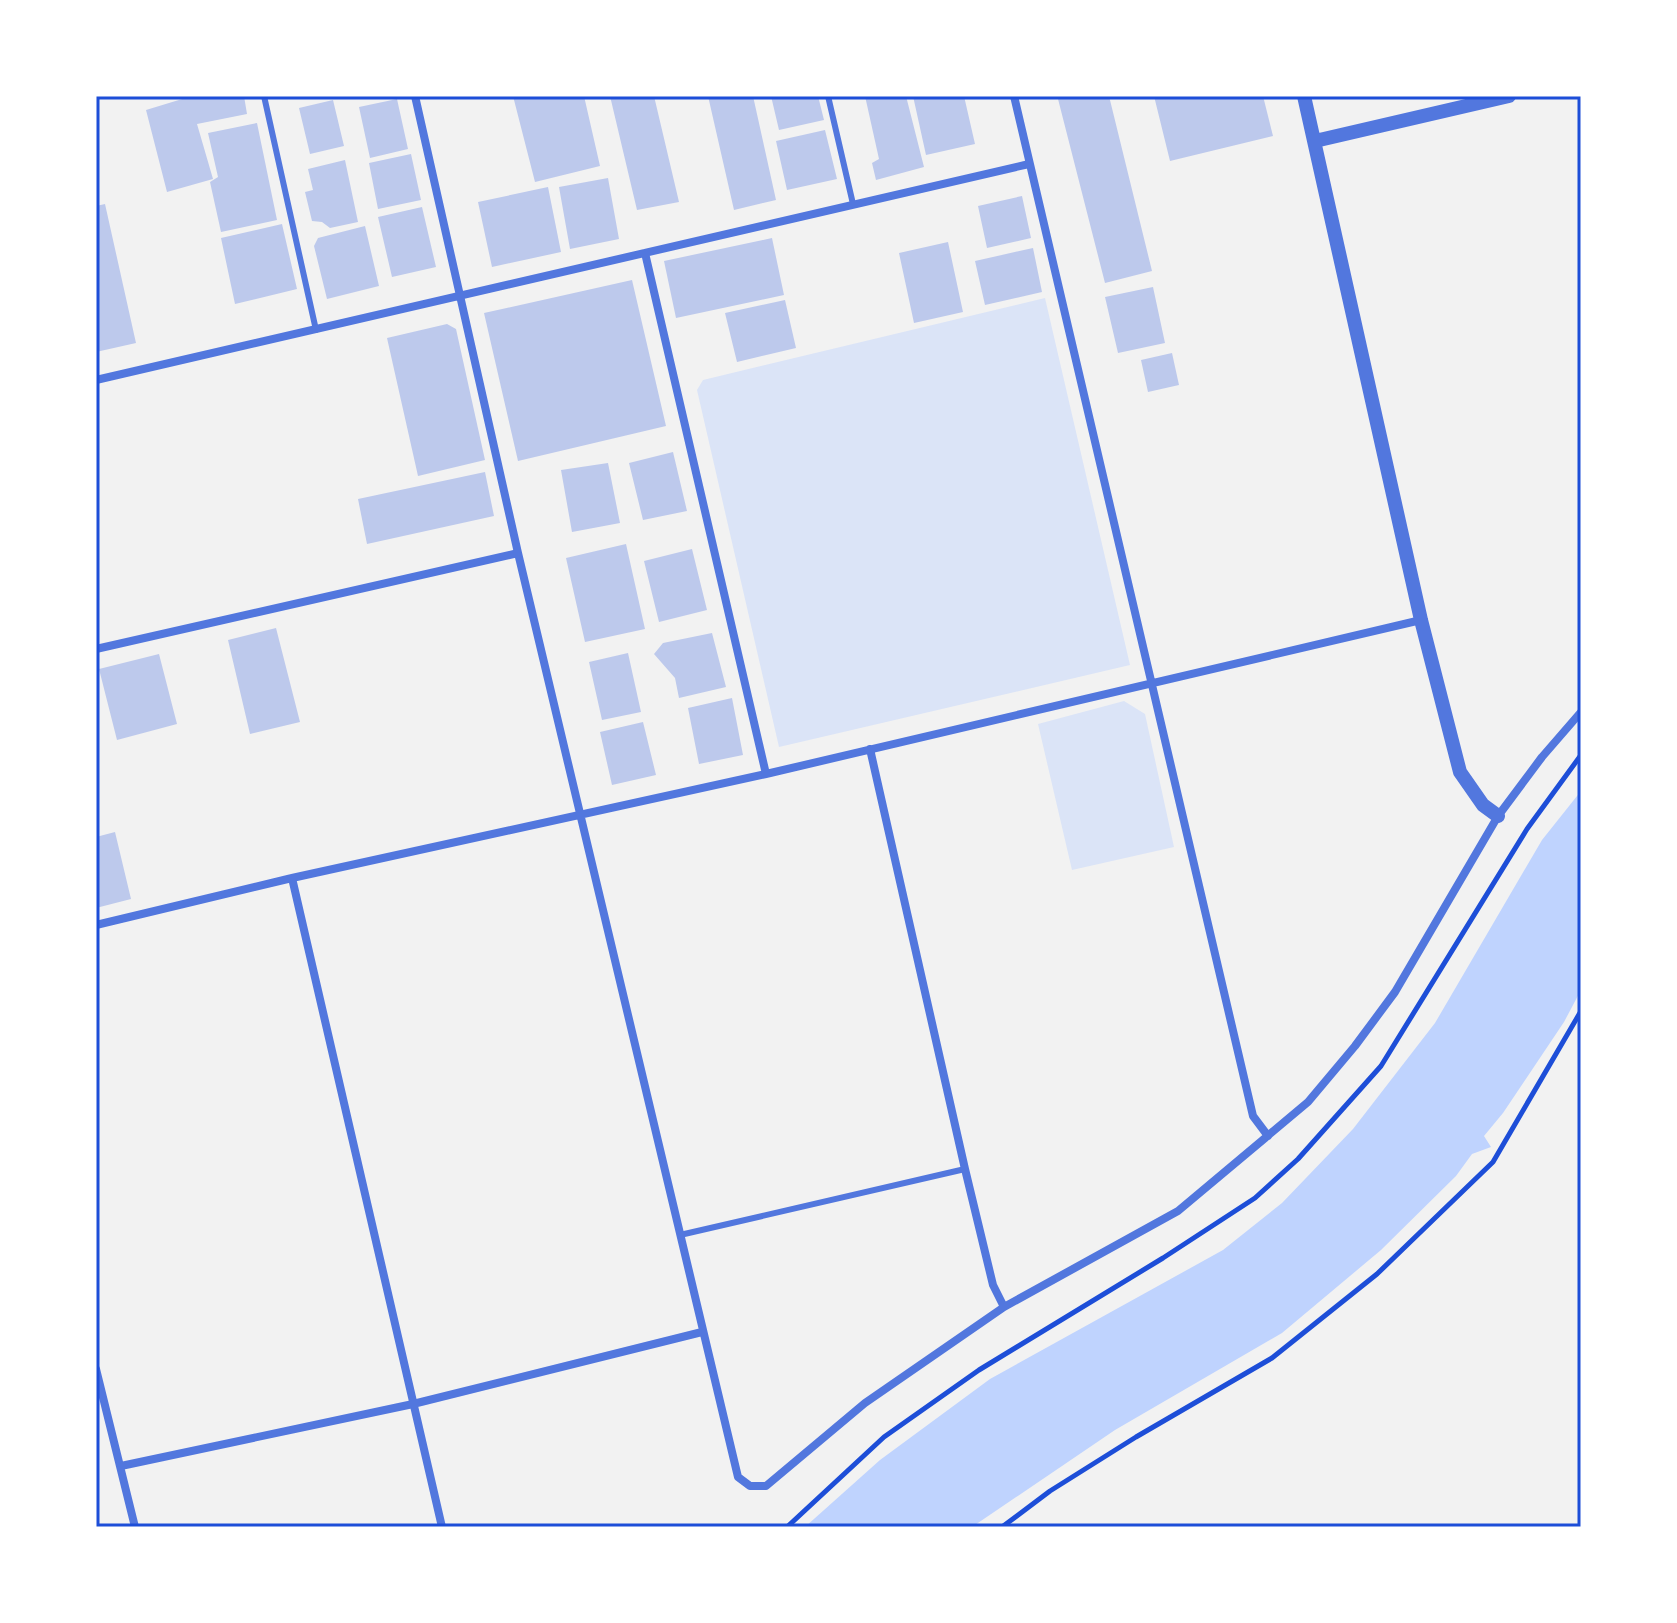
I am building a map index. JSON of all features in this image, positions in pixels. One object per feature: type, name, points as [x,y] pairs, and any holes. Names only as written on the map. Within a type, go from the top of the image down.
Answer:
[{"type":"street","points":[[415,96],[518,553],[702,1332],[738,1477],[750,1486],[766,1486],[865,1403],[1004,1307],[1178,1211],[1308,1102],[1395,992],[1498,816],[1542,757],[1581,712]]},
{"type":"street","points":[[1014,96],[1253,1116],[1268,1136]]},
{"type":"street","points":[[1304,96],[1421,620],[1460,772],[1483,805],[1498,816]]},
{"type":"street","points":[[1315,141],[1509,96]]},
{"type":"street","points":[[96,380],[1029,164]]},
{"type":"street","points":[[645,253],[766,774]]},
{"type":"street","points":[[96,649],[518,553]]},
{"type":"street","points":[[96,925],[292,878],[766,774],[1421,620]]},
{"type":"street","points":[[870,749],[965,1169],[993,1285],[1004,1307]]},
{"type":"street","points":[[292,878],[442,1527]]},
{"type":"street","points":[[121,1466],[413,1404],[702,1332]]},
{"type":"street","points":[[96,1369],[135,1527]]},
{"type":"lane","points":[[264,96],[316,330]]},
{"type":"lane","points":[[828,96],[853,204]]},
{"type":"lane","points":[[680,1235],[965,1169]]},
{"type":"path","points":[[1002,1527],[1050,1491],[1123,1445],[1272,1358],[1377,1274],[1493,1162],[1581,1011]]},
{"type":"shaded area","points":[[1045,298],[1130,665],[779,747],[697,390],[703,380]]},
{"type":"shaded area","points":[[1124,701],[1145,714],[1174,847],[1072,870],[1038,724]]},
{"type":"water","points":[[1581,791],[1581,990],[1564,1022],[1484,1136],[1491,1147],[1472,1154],[1456,1176],[1381,1250],[1282,1333],[1115,1430],[972,1527],[805,1527],[880,1460],[990,1379],[1223,1250],[1282,1203],[1353,1129],[1435,1023],[1542,840]]},
{"type":"building","points":[[192,96],[244,96],[247,114],[197,124],[213,179],[167,192],[146,110]]},
{"type":"building","points":[[513,96],[584,96],[600,166],[535,182]]},
{"type":"building","points":[[610,96],[654,96],[679,202],[637,210]]},
{"type":"building","points":[[708,96],[753,96],[776,200],[734,210]]},
{"type":"building","points":[[771,96],[818,96],[824,120],[779,130]]},
{"type":"building","points":[[865,96],[906,96],[924,167],[876,180],[872,163],[879,159]]},
{"type":"building","points":[[913,96],[964,96],[975,144],[926,155]]},
{"type":"building","points":[[1063,96],[1109,96],[1152,271],[1105,283],[1058,99]]},
{"type":"building","points":[[1154,96],[1263,96],[1273,136],[1170,161]]},
{"type":"building","points":[[397,99],[408,149],[370,158],[359,107]]},
{"type":"building","points":[[333,100],[344,146],[310,154],[299,108]]},
{"type":"building","points":[[257,123],[277,220],[221,232],[210,182],[218,177],[208,133]]},
{"type":"building","points":[[825,130],[837,179],[787,190],[776,141]]},
{"type":"building","points":[[411,154],[421,200],[378,209],[369,163]]},
{"type":"building","points":[[345,160],[358,222],[330,228],[322,222],[312,221],[305,192],[313,190],[308,169]]},
{"type":"building","points":[[608,178],[619,239],[570,249],[559,187]]},
{"type":"building","points":[[548,187],[561,252],[492,267],[478,202]]},
{"type":"building","points":[[1022,196],[1031,238],[987,248],[978,206]]},
{"type":"building","points":[[105,204],[136,343],[96,352],[96,206]]},
{"type":"building","points":[[422,207],[436,267],[392,277],[378,217]]},
{"type":"building","points":[[282,224],[297,289],[235,304],[221,238]]},
{"type":"building","points":[[365,226],[379,286],[327,299],[314,246],[318,238]]},
{"type":"building","points":[[772,238],[784,295],[676,318],[664,261]]},
{"type":"building","points":[[948,242],[963,312],[914,323],[899,253]]},
{"type":"building","points":[[1033,248],[1042,292],[985,305],[975,261]]},
{"type":"building","points":[[632,280],[666,426],[518,461],[484,313]]},
{"type":"building","points":[[1153,287],[1165,343],[1118,353],[1105,297]]},
{"type":"building","points":[[785,300],[796,348],[737,362],[725,313]]},
{"type":"building","points":[[447,324],[456,329],[485,460],[418,476],[387,338]]},
{"type":"building","points":[[1172,353],[1179,385],[1148,392],[1141,360]]},
{"type":"building","points":[[673,452],[687,511],[643,520],[629,463]]},
{"type":"building","points":[[608,463],[620,523],[572,532],[561,470]]},
{"type":"building","points":[[485,472],[494,516],[367,544],[358,499]]},
{"type":"building","points":[[626,544],[645,629],[585,642],[566,558]]},
{"type":"building","points":[[692,549],[707,610],[659,622],[644,561]]},
{"type":"building","points":[[276,628],[300,722],[250,734],[228,640]]},
{"type":"building","points":[[712,633],[726,687],[679,698],[675,678],[654,654],[663,643]]},
{"type":"building","points":[[628,653],[641,712],[602,720],[589,662]]},
{"type":"building","points":[[159,654],[177,724],[117,740],[99,669]]},
{"type":"building","points":[[732,698],[743,755],[699,764],[688,708]]},
{"type":"building","points":[[643,722],[656,775],[612,785],[600,732]]},
{"type":"building","points":[[115,832],[131,899],[96,908],[96,837]]}]
